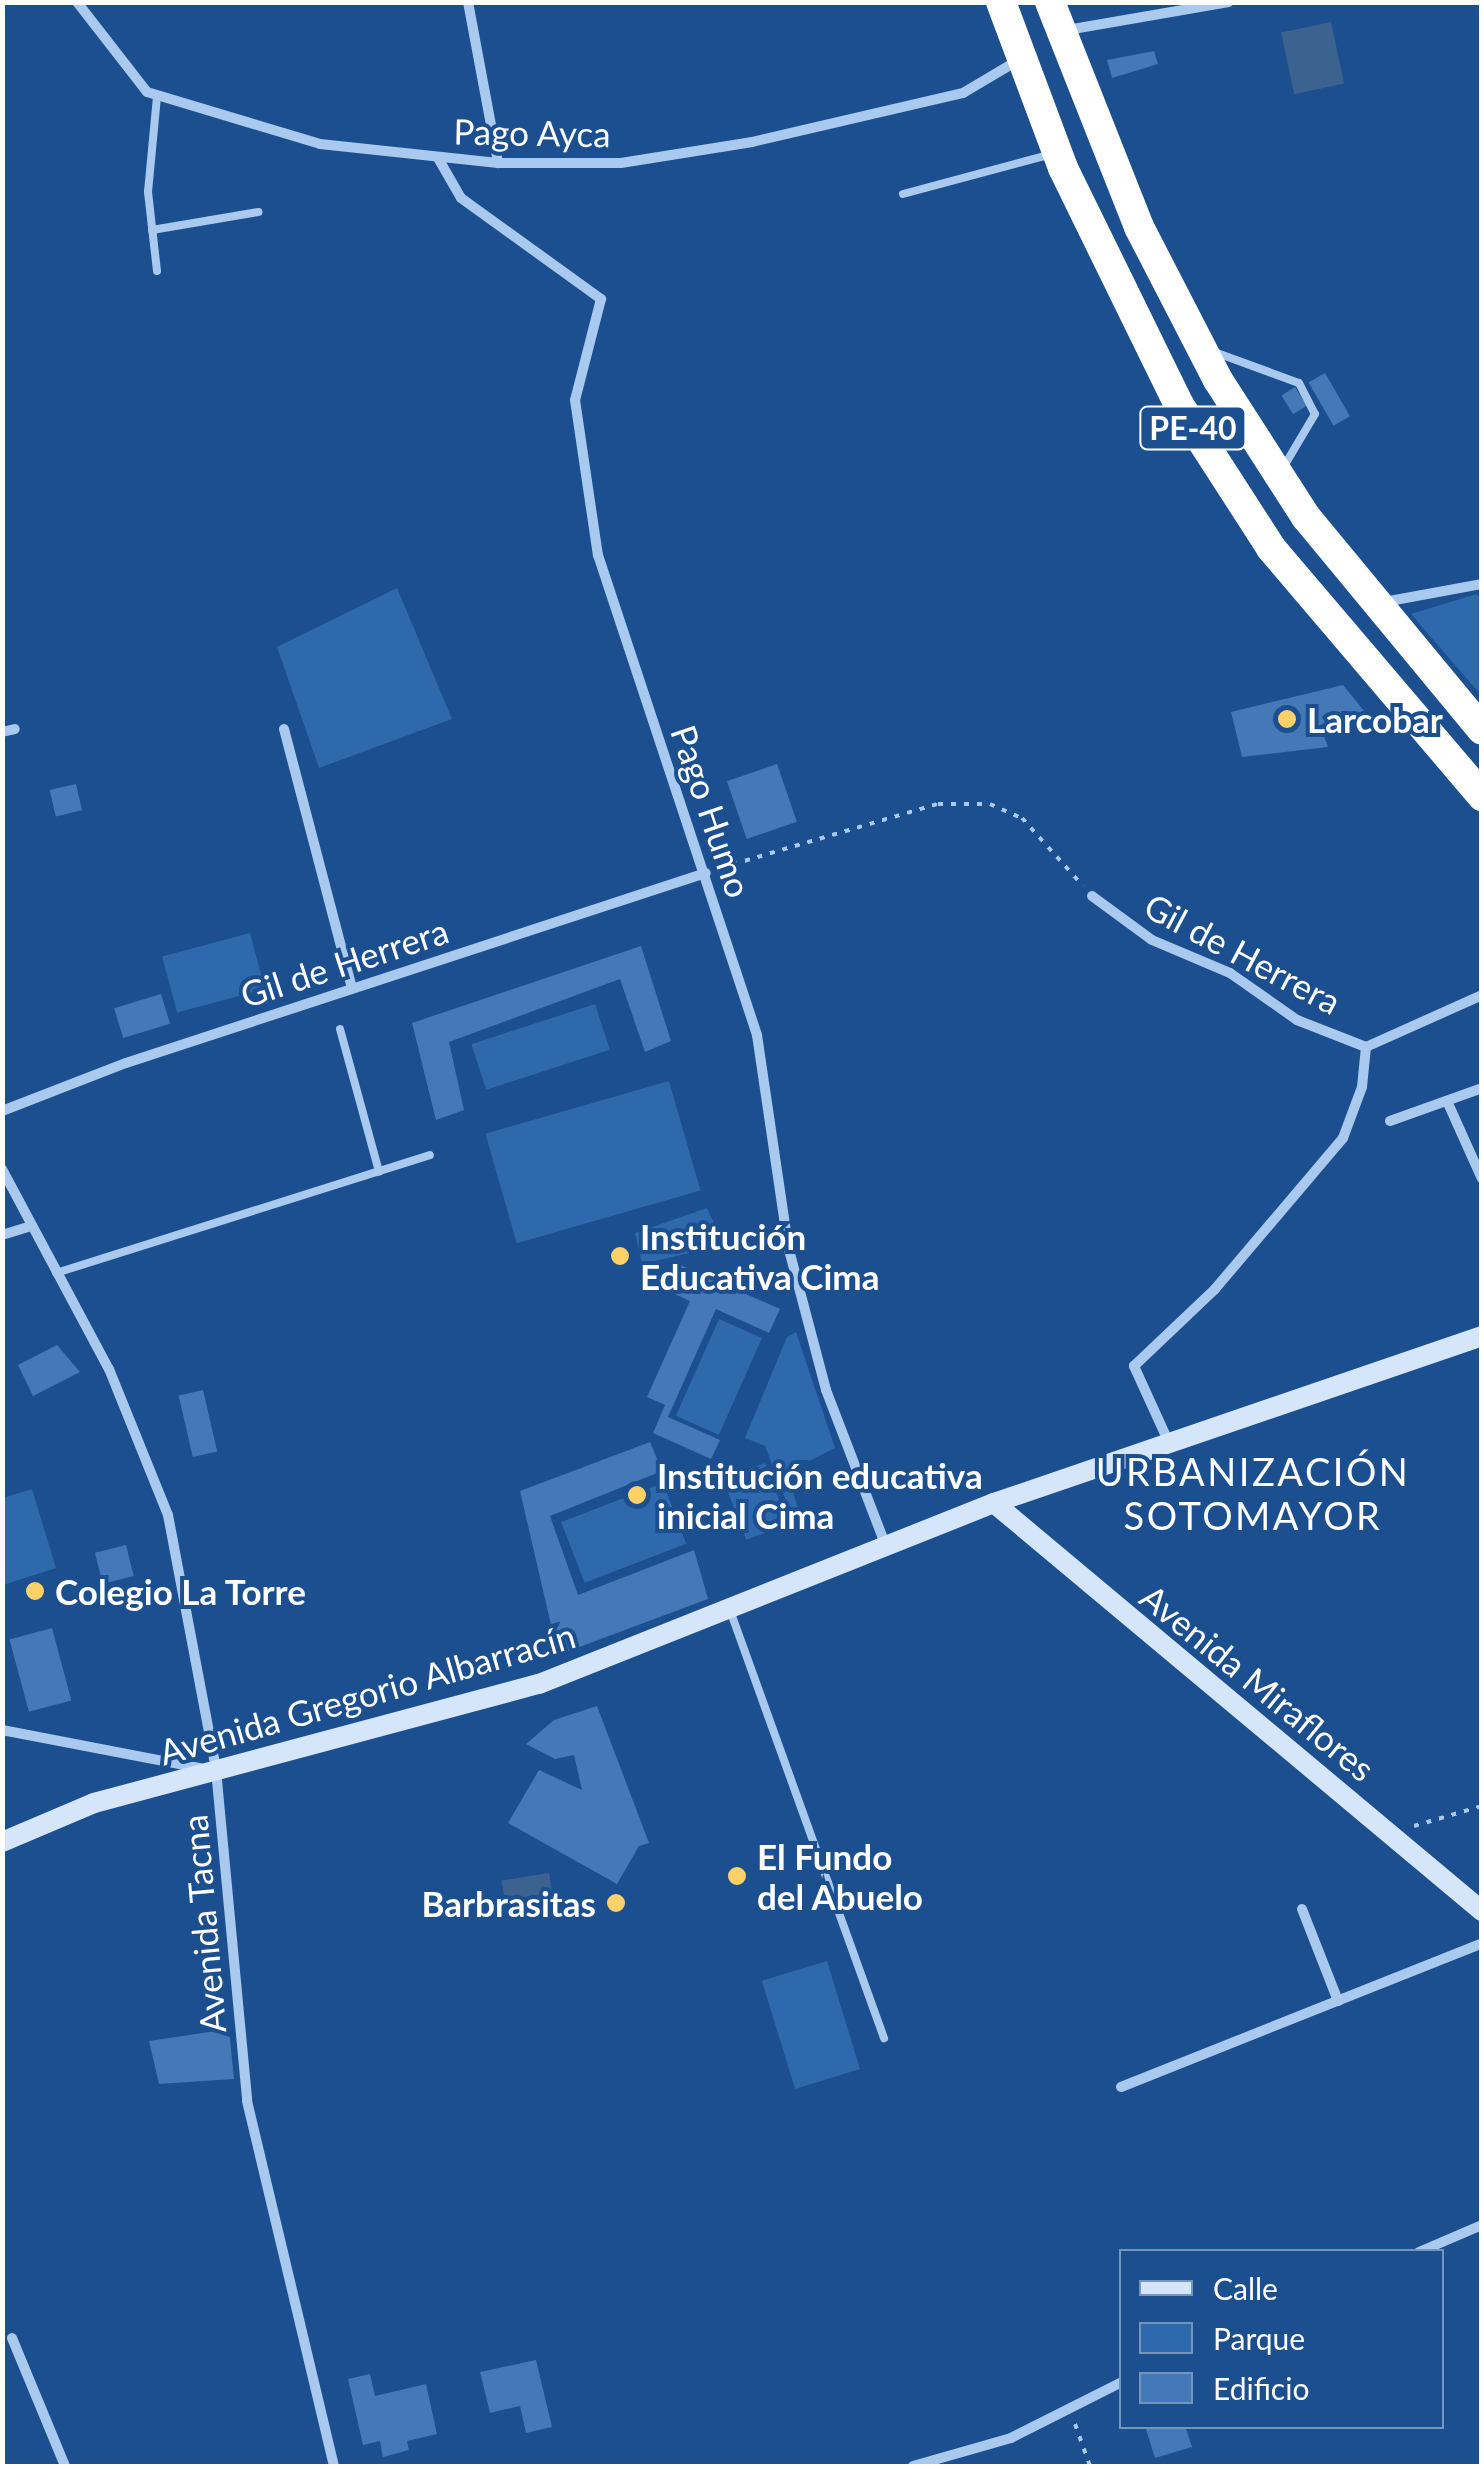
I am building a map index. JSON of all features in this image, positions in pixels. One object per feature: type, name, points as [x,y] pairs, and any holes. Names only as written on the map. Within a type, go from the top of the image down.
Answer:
[{"type":"highway","name":"PE-40","points":[[1001,2],[1058,152],[1139,333],[1239,502],[1354,654],[1482,796]]},
{"type":"highway","name":"PE-40","points":[[1055,17],[1139,227],[1200,347],[1278,477],[1373,604],[1482,730]]},
{"type":"highway","points":[[1239,502],[1278,477]]},
{"type":"street","name":"Pago Ayca","points":[[76,2],[134,83],[158,96],[320,144],[498,163],[622,162],[752,142],[963,93],[1022,58]]},
{"type":"street","points":[[468,2],[498,163]]},
{"type":"street","points":[[1055,17],[1229,2]]},
{"type":"street","name":"Pago Humo","points":[[438,158],[461,198],[600,299],[575,400],[584,493],[598,555],[757,1035],[774,1166],[804,1306],[826,1390],[888,1550]]},
{"type":"street","points":[[1373,604],[1482,584]]},
{"type":"street","points":[[284,728],[352,988]]},
{"type":"street","points":[[2,732],[16,730]]},
{"type":"street","name":"Gil de Herrera","points":[[2,1111],[352,988],[706,873]]},
{"type":"street","name":"Gil de Herrera","points":[[1092,896],[1152,940],[1230,973],[1298,1020],[1366,1047],[1482,995]]},
{"type":"street","points":[[1170,1446],[1134,1366],[1216,1289],[1343,1138],[1362,1087],[1366,1047]]},
{"type":"street","points":[[1390,1121],[1482,1088]]},
{"type":"street","points":[[1447,1100],[1482,1178]]},
{"type":"street","name":"Avenida Tacna","points":[[2,1169],[109,1369],[168,1515],[216,1770],[247,2101],[334,2466]]},
{"type":"street","points":[[2,1235],[30,1226]]},
{"type":"street","name":"Avenida Gregorio Albarracín","points":[[2,1842],[94,1803],[466,1707],[731,1612],[994,1503],[1170,1446],[1482,1336]]},
{"type":"street","name":"Avenida Miraflores","points":[[994,1503],[1395,1834],[1482,1911]]},
{"type":"street","points":[[2,1730],[216,1770]]},
{"type":"street","points":[[1302,1909],[1338,2001]]},
{"type":"street","points":[[1121,2087],[1482,1942]]},
{"type":"street","points":[[1427,2249],[1482,2225]]},
{"type":"street","points":[[12,2338],[65,2466]]},
{"type":"street","points":[[913,2466],[1011,2438],[1119,2384]]},
{"type":"lane","points":[[157,272],[148,155],[158,96]]},
{"type":"lane","points":[[904,194],[1058,152]]},
{"type":"lane","points":[[152,230],[258,212]]},
{"type":"lane","points":[[1200,347],[1299,384],[1316,414],[1278,477]]},
{"type":"lane","points":[[340,1029],[379,1172]]},
{"type":"lane","points":[[56,1273],[430,1155]]},
{"type":"lane","points":[[731,1612],[884,2038]]},
{"type":"path","points":[[706,873],[938,804],[990,804],[1022,818],[1092,896]]},
{"type":"path","points":[[1395,1834],[1482,1806]]},
{"type":"path","points":[[1069,2409],[1090,2466]]},
{"type":"green space","points":[[397,588],[452,719],[319,768],[277,647]]},
{"type":"green space","points":[[1476,594],[1481,598],[1481,695],[1411,614]]},
{"type":"green space","points":[[250,933],[265,989],[177,1013],[162,957]]},
{"type":"green space","points":[[595,1004],[610,1050],[486,1090],[471,1044]]},
{"type":"green space","points":[[669,1081],[700,1191],[517,1243],[485,1134]]},
{"type":"green space","points":[[707,1208],[724,1245],[642,1264],[635,1233]]},
{"type":"green space","points":[[719,1319],[762,1338],[719,1435],[676,1416]]},
{"type":"green space","points":[[796,1332],[835,1448],[787,1472],[799,1512],[791,1514],[765,1446],[745,1438],[787,1337]]},
{"type":"green space","points":[[765,1463],[788,1524],[746,1540],[723,1479]]},
{"type":"green space","points":[[663,1483],[686,1544],[585,1583],[561,1522]]},
{"type":"green space","points":[[32,1489],[56,1568],[3,1585],[3,1498]]},
{"type":"green space","points":[[827,1961],[860,2069],[795,2089],[762,1981]]},
{"type":"shaded area","points":[[1331,22],[1344,84],[1294,94],[1281,33]]},
{"type":"shaded area","points":[[549,1873],[552,1893],[505,1900],[502,1881]]},
{"type":"building","points":[[1154,51],[1158,64],[1112,78],[1107,60]]},
{"type":"building","points":[[1325,373],[1350,416],[1334,426],[1309,382]]},
{"type":"building","points":[[1295,387],[1307,406],[1293,414],[1281,395]]},
{"type":"building","name":"Larcobar","points":[[1343,685],[1364,711],[1320,725],[1328,747],[1242,757],[1231,712]]},
{"type":"building","points":[[777,764],[797,822],[747,839],[727,781]]},
{"type":"building","points":[[76,784],[82,810],[56,816],[50,790]]},
{"type":"building","points":[[641,946],[671,1041],[645,1052],[620,979],[449,1042],[464,1110],[436,1120],[412,1023]]},
{"type":"building","points":[[161,994],[170,1024],[123,1038],[114,1008]]},
{"type":"building","points":[[678,1264],[780,1309],[769,1333],[716,1309],[668,1417],[720,1440],[711,1459],[653,1433],[665,1405],[647,1397],[690,1301],[666,1290]]},
{"type":"building","points":[[57,1345],[80,1372],[33,1396],[18,1365]]},
{"type":"building","points":[[203,1390],[217,1451],[193,1457],[179,1396]]},
{"type":"building","points":[[650,1442],[662,1471],[550,1516],[578,1595],[694,1550],[708,1599],[558,1655],[520,1491]]},
{"type":"building","points":[[126,1545],[134,1576],[103,1584],[95,1553]]},
{"type":"building","points":[[52,1628],[71,1700],[29,1712],[9,1639]]},
{"type":"building","points":[[597,1706],[649,1843],[639,1846],[617,1884],[508,1823],[539,1770],[582,1790],[574,1755],[555,1759],[526,1744],[554,1720]]},
{"type":"building","points":[[229,2029],[234,2079],[159,2084],[149,2041]]},
{"type":"building","points":[[536,2360],[552,2427],[526,2433],[520,2406],[490,2413],[480,2372]]},
{"type":"building","points":[[370,2374],[375,2396],[426,2384],[437,2434],[407,2441],[409,2450],[383,2457],[380,2441],[363,2445],[348,2379]]},
{"type":"building","points":[[1146,2429],[1186,2429],[1192,2447],[1155,2458]]},
{"type":"place","name":"Larcobar","points":[[1287,719]]},
{"type":"place","name":"Institución Educativa Cima","points":[[620,1256]]},
{"type":"place","name":"Institución educativa inicial Cima","points":[[637,1495]]},
{"type":"place","name":"Colegio La Torre","points":[[35,1591]]},
{"type":"place","name":"El Fundo del Abuelo","points":[[737,1876]]},
{"type":"place","name":"Barbrasitas","points":[[616,1903]]},
{"type":"district","name":"URBANIZACIÓN SOTOMAYOR","points":[[1253,1494]]}]
